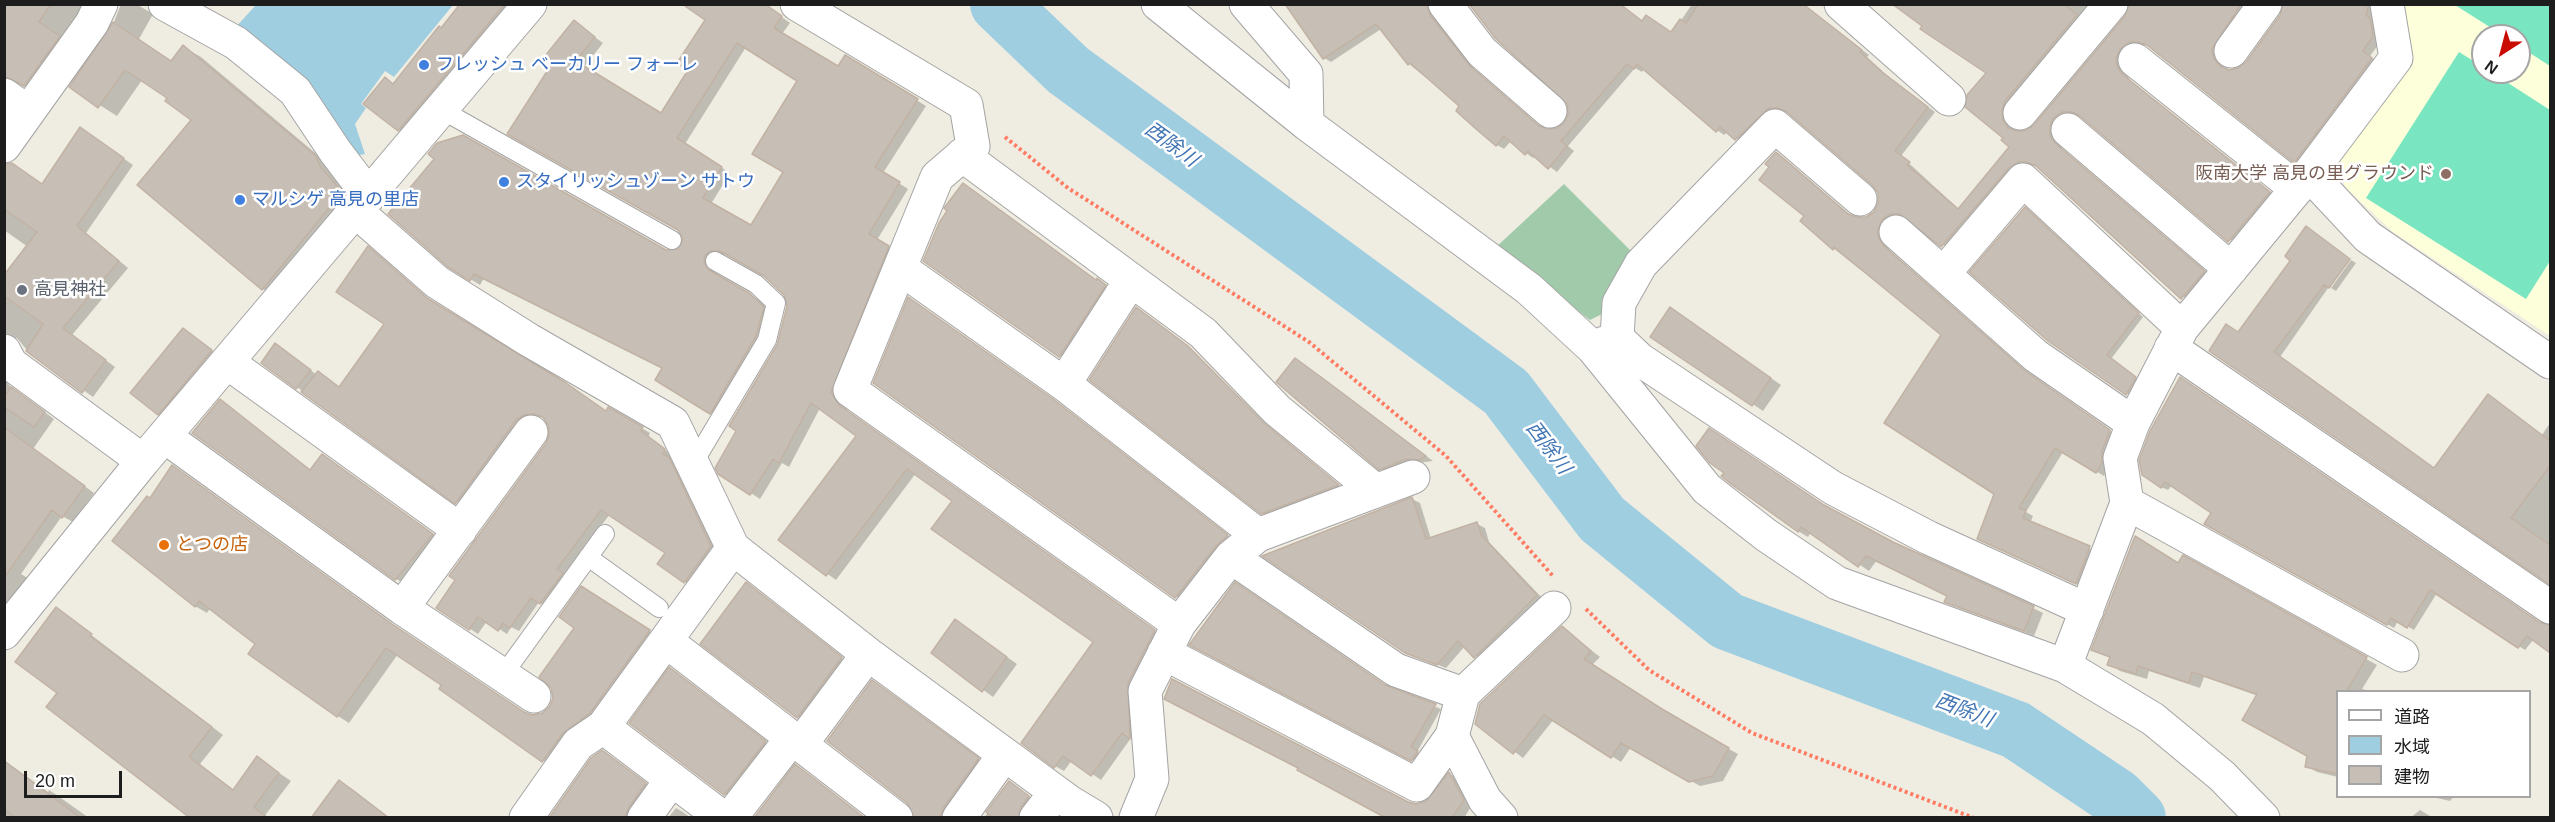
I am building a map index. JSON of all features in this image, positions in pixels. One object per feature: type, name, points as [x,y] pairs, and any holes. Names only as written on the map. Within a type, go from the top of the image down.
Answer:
[{"type":"street","points":[[4,146],[16,104],[92,23],[101,4]]},
{"type":"street","points":[[165,4],[236,43],[295,91],[335,151],[363,203],[437,282],[529,340],[673,423],[733,548],[868,654],[1056,792],[1096,818]]},
{"type":"street","points":[[5,632],[143,461],[531,4]]},
{"type":"street","points":[[797,4],[966,105],[973,146],[937,177],[850,390],[1179,624]]},
{"type":"street","points":[[1158,4],[1307,124],[1605,343],[1639,359],[1833,488],[1929,538],[2086,610]]},
{"type":"street","points":[[1246,4],[1306,74],[1307,124]]},
{"type":"street","points":[[1445,4],[1482,52],[1550,111]]},
{"type":"street","points":[[1841,4],[1949,99]]},
{"type":"street","points":[[2020,113],[2110,4]]},
{"type":"street","points":[[2232,51],[2265,4]]},
{"type":"street","points":[[2065,666],[2127,502],[2120,458],[2133,423],[2176,338],[2303,181],[2396,58],[2387,4]]},
{"type":"street","points":[[2135,60],[2303,181],[2368,237],[2550,362]]},
{"type":"street","points":[[1605,343],[1619,303],[1641,264],[1775,126],[1860,200]]},
{"type":"street","points":[[2068,130],[2231,269]]},
{"type":"street","points":[[962,155],[1203,333],[1277,410],[1376,491]]},
{"type":"street","points":[[1944,273],[2023,180],[2176,338],[2550,607]]},
{"type":"street","points":[[1896,232],[2036,356],[2133,423]]},
{"type":"street","points":[[900,268],[1064,384],[1258,535]]},
{"type":"street","points":[[1064,384],[1131,280]]},
{"type":"street","points":[[1605,343],[1707,489],[1775,541],[1837,583],[2065,666],[2153,719],[2222,776],[2263,818]]},
{"type":"street","points":[[4,351],[11,364],[143,461]]},
{"type":"street","points":[[227,362],[460,530]]},
{"type":"street","points":[[402,608],[531,432]]},
{"type":"street","points":[[165,436],[402,608],[534,696]]},
{"type":"street","points":[[1136,818],[1152,779],[1144,691],[1179,624],[1231,557],[1258,535],[1413,477]]},
{"type":"street","points":[[2127,502],[2402,655]]},
{"type":"street","points":[[526,818],[578,744],[603,727],[733,548]]},
{"type":"street","points":[[1231,557],[1396,670],[1463,693]]},
{"type":"street","points":[[1164,653],[1418,785],[1452,736],[1463,693],[1563,597]]},
{"type":"street","points":[[666,641],[896,818]]},
{"type":"street","points":[[730,818],[868,654]]},
{"type":"street","points":[[603,727],[723,818]]},
{"type":"street","points":[[1452,736],[1485,800],[1501,818]]},
{"type":"street","points":[[959,818],[1005,754]]},
{"type":"street","points":[[644,818],[672,779]]},
{"type":"street","points":[[1036,818],[1056,792]]},
{"type":"lane","points":[[442,110],[672,240]]},
{"type":"lane","points":[[693,464],[766,340],[776,303],[756,284],[715,261]]},
{"type":"lane","points":[[502,675],[605,534]]},
{"type":"lane","points":[[588,557],[659,608]]},
{"type":"path","points":[[966,105],[1068,188],[1309,342],[1446,456],[1563,597],[1649,670],[1752,733],[1974,818]]},
{"type":"shaded area","name":"阪南大学 高見の里グラウンド","points":[[2403,5],[2550,5],[2550,336],[2393,232],[2345,187],[2337,161]]},
{"type":"shaded area","points":[[1564,184],[1631,251],[1608,288],[1602,314],[1590,320],[1494,249]]},
{"type":"green space","points":[[2455,5],[2550,5],[2550,66],[2531,54],[2531,24],[2485,24]]},
{"type":"green space","points":[[2459,52],[2471,60],[2471,84],[2510,84],[2550,110],[2550,261],[2526,299],[2366,198]]},
{"type":"water","points":[[256,5],[453,5],[394,77],[385,71],[361,104],[366,108],[355,124],[365,154],[354,156],[234,29]]},
{"type":"building","points":[[4,4],[51,4],[39,22],[60,36],[24,86],[4,76]]},
{"type":"building","points":[[460,4],[505,4],[398,131],[363,104],[385,77],[393,84],[439,26],[441,28]]},
{"type":"building","points":[[682,4],[765,4],[782,16],[774,28],[838,66],[845,55],[918,99],[875,167],[900,182],[869,234],[889,246],[831,392],[839,405],[1155,630],[1128,683],[1130,739],[1122,733],[1091,776],[1063,756],[1054,768],[1021,743],[1093,642],[931,529],[952,501],[907,469],[826,576],[778,540],[856,436],[811,403],[779,463],[773,459],[750,495],[718,474],[715,468],[736,431],[729,426],[777,345],[787,306],[784,295],[764,276],[720,251],[710,251],[705,256],[704,262],[709,270],[749,293],[764,307],[756,336],[710,414],[655,380],[662,368],[474,274],[470,281],[448,267],[388,214],[434,159],[428,154],[437,143],[463,135],[666,250],[678,249],[683,239],[678,230],[507,134],[553,62],[545,56],[574,20],[595,37],[576,61],[661,113],[688,70],[677,63],[705,20]],"holes":[[[737,43],[797,81],[752,154],[783,172],[751,225],[703,198],[722,167],[677,138]]]},
{"type":"building","points":[[1285,4],[1427,4],[1430,15],[1470,66],[1538,125],[1547,129],[1557,128],[1564,123],[1568,114],[1567,104],[1496,39],[1469,4],[1620,4],[1642,21],[1646,15],[1671,32],[1680,19],[1686,23],[1698,4],[1803,4],[1862,50],[1860,52],[1882,72],[1928,107],[1895,151],[1910,162],[1907,165],[1958,209],[2009,147],[2001,140],[2003,138],[1965,107],[1967,95],[1986,73],[1920,29],[1922,26],[1892,4],[2064,4],[2077,15],[2005,101],[2002,110],[2003,120],[2008,128],[2017,131],[2027,130],[2034,125],[2125,16],[2129,4],[2241,4],[2212,49],[2214,59],[2220,66],[2229,70],[2238,68],[2246,62],[2280,15],[2283,4],[2369,4],[2366,15],[2370,18],[2373,36],[2363,51],[2372,58],[2294,163],[2147,45],[2129,42],[2120,49],[2116,58],[2117,66],[2123,75],[2270,192],[2228,242],[2080,116],[2072,112],[2062,112],[2053,118],[2050,136],[2056,144],[2205,271],[2181,299],[2036,166],[2027,162],[2018,162],[2009,168],[1941,247],[1900,214],[1890,214],[1882,220],[1878,229],[1878,237],[1884,246],[2024,370],[2110,430],[2102,451],[2102,463],[2096,473],[2055,448],[2019,508],[2026,510],[2023,518],[2090,546],[2076,584],[1977,539],[1994,494],[1884,423],[1941,335],[1834,247],[1833,250],[1800,221],[1804,216],[1759,180],[1769,167],[1765,164],[1776,152],[1848,214],[1866,217],[1874,212],[1878,203],[1878,193],[1872,185],[1787,112],[1778,108],[1769,108],[1735,140],[1720,127],[1716,132],[1637,64],[1634,69],[1627,64],[1561,141],[1567,146],[1548,169],[1528,151],[1525,155],[1504,136],[1496,146],[1456,111],[1459,106],[1410,63],[1408,65],[1376,24],[1323,59]]},
{"type":"building","points":[[113,22],[171,61],[183,45],[316,156],[320,166],[342,192],[262,290],[137,185],[191,120],[165,101],[167,98],[125,70],[98,108],[69,87]]},
{"type":"building","points":[[80,127],[124,158],[77,226],[119,261],[63,328],[106,360],[82,393],[26,351],[43,324],[4,296],[4,275],[37,232],[4,209],[4,164],[12,163],[42,184]]},
{"type":"building","points":[[963,183],[1106,285],[1059,357],[923,261],[939,223],[947,211],[944,208]]},
{"type":"building","points":[[2025,207],[2139,313],[2107,355],[2136,377],[2126,395],[2048,341],[1969,272]]},
{"type":"building","points":[[2306,226],[2350,259],[2329,288],[2324,285],[2274,352],[2434,468],[2488,394],[2550,441],[2550,466],[2511,518],[2550,545],[2550,585],[2209,351],[2226,324],[2238,332],[2290,261],[2285,256]]},
{"type":"building","points":[[368,246],[427,298],[566,383],[606,411],[608,407],[643,427],[641,431],[665,449],[663,454],[669,457],[711,546],[684,583],[657,564],[665,553],[601,510],[557,569],[563,573],[540,604],[531,598],[510,628],[503,623],[498,631],[478,617],[469,630],[436,608],[455,580],[449,576],[546,443],[549,435],[548,425],[543,417],[534,414],[524,415],[516,420],[455,504],[301,392],[318,371],[339,387],[384,324],[336,292]]},
{"type":"building","points":[[908,297],[1053,399],[1228,535],[1216,546],[1175,598],[873,383]]},
{"type":"building","points":[[1136,307],[1188,346],[1264,423],[1339,485],[1261,514],[1089,380]]},
{"type":"building","points":[[1670,307],[1771,378],[1752,406],[1650,337]]},
{"type":"building","points":[[183,328],[212,350],[158,415],[130,393]]},
{"type":"building","points":[[275,343],[311,370],[296,389],[261,363]]},
{"type":"building","points":[[1295,358],[1426,456],[1419,460],[1406,459],[1379,470],[1276,382]]},
{"type":"building","points":[[2180,377],[2539,622],[2550,625],[2550,653],[2527,636],[2518,648],[2430,590],[2407,628],[2391,618],[2387,625],[2204,524],[2211,513],[2165,482],[2161,488],[2142,475],[2139,460],[2150,431]]},
{"type":"building","points":[[11,387],[45,412],[34,427],[4,407],[4,397]]},
{"type":"building","points":[[220,399],[310,470],[322,454],[433,534],[395,580],[192,433]]},
{"type":"building","points":[[4,427],[85,486],[62,518],[52,510],[4,578]]},
{"type":"building","points":[[1709,428],[1824,505],[1893,542],[2034,606],[2024,631],[1944,602],[1947,596],[1866,556],[1858,567],[1801,527],[1798,532],[1721,476],[1724,473],[1710,463],[1696,446]]},
{"type":"building","points":[[172,465],[392,624],[524,712],[532,715],[542,713],[550,706],[553,698],[551,688],[539,677],[574,628],[559,617],[581,586],[650,630],[590,713],[563,733],[542,762],[439,689],[441,685],[386,648],[337,717],[248,654],[255,644],[199,601],[195,607],[112,541],[147,496],[150,498]]},
{"type":"building","points":[[1412,497],[1426,539],[1477,522],[1482,536],[1537,595],[1474,658],[1458,641],[1437,665],[1405,653],[1262,556]]},
{"type":"building","points":[[2135,536],[2178,563],[2183,555],[2367,657],[2347,690],[2336,690],[2336,774],[2305,767],[2307,756],[2242,720],[2257,694],[2192,672],[2189,683],[2138,666],[2136,674],[2107,665],[2110,657],[2091,650]]},
{"type":"building","points":[[746,582],[842,657],[797,718],[700,644]]},
{"type":"building","points":[[1235,582],[1385,685],[1436,704],[1411,747],[1418,751],[1411,761],[1189,645]]},
{"type":"building","points":[[56,607],[92,634],[90,636],[212,727],[189,757],[233,790],[257,756],[279,773],[254,807],[268,818],[190,818],[46,707],[57,693],[15,662]]},
{"type":"building","points":[[955,619],[1007,657],[982,692],[931,653]]},
{"type":"building","points":[[1562,626],[1591,651],[1584,659],[1662,709],[1729,748],[1713,776],[1689,782],[1621,743],[1611,758],[1544,715],[1513,754],[1475,724],[1480,704]]},
{"type":"building","points":[[669,667],[766,741],[724,795],[629,723]]},
{"type":"building","points":[[1172,679],[1408,802],[1417,804],[1426,801],[1449,772],[1464,800],[1452,818],[1386,818],[1297,770],[1298,768],[1164,699]]},
{"type":"building","points":[[872,680],[979,758],[944,807],[940,818],[914,818],[907,803],[827,741]]},
{"type":"building","points":[[602,750],[646,783],[629,807],[625,818],[549,818],[591,758]]},
{"type":"building","points":[[4,761],[81,818],[16,818],[4,809]]},
{"type":"building","points":[[795,764],[865,818],[754,818]]},
{"type":"building","points":[[339,780],[389,818],[311,818]]},
{"type":"building","points":[[1009,781],[1029,796],[1021,807],[1018,818],[993,818],[986,812]]},
{"type":"waterway","name":"西除川","points":[[999,4],[1068,70],[1506,392],[1602,519],[1727,621],[2016,730],[2116,797],[2137,818]]},
{"type":"place","name":"フレッシュ ベーカリー フォーレ","points":[[424,65]]},
{"type":"place","name":"阪南大学 高見の里グラウンド","points":[[2446,174]]},
{"type":"place","name":"スタイリッシュゾーン サトウ","points":[[504,182]]},
{"type":"place","name":"マルシゲ 高見の里店","points":[[240,200]]},
{"type":"place","name":"高見神社","points":[[22,290]]},
{"type":"place","name":"とつの店","points":[[164,545]]}]
